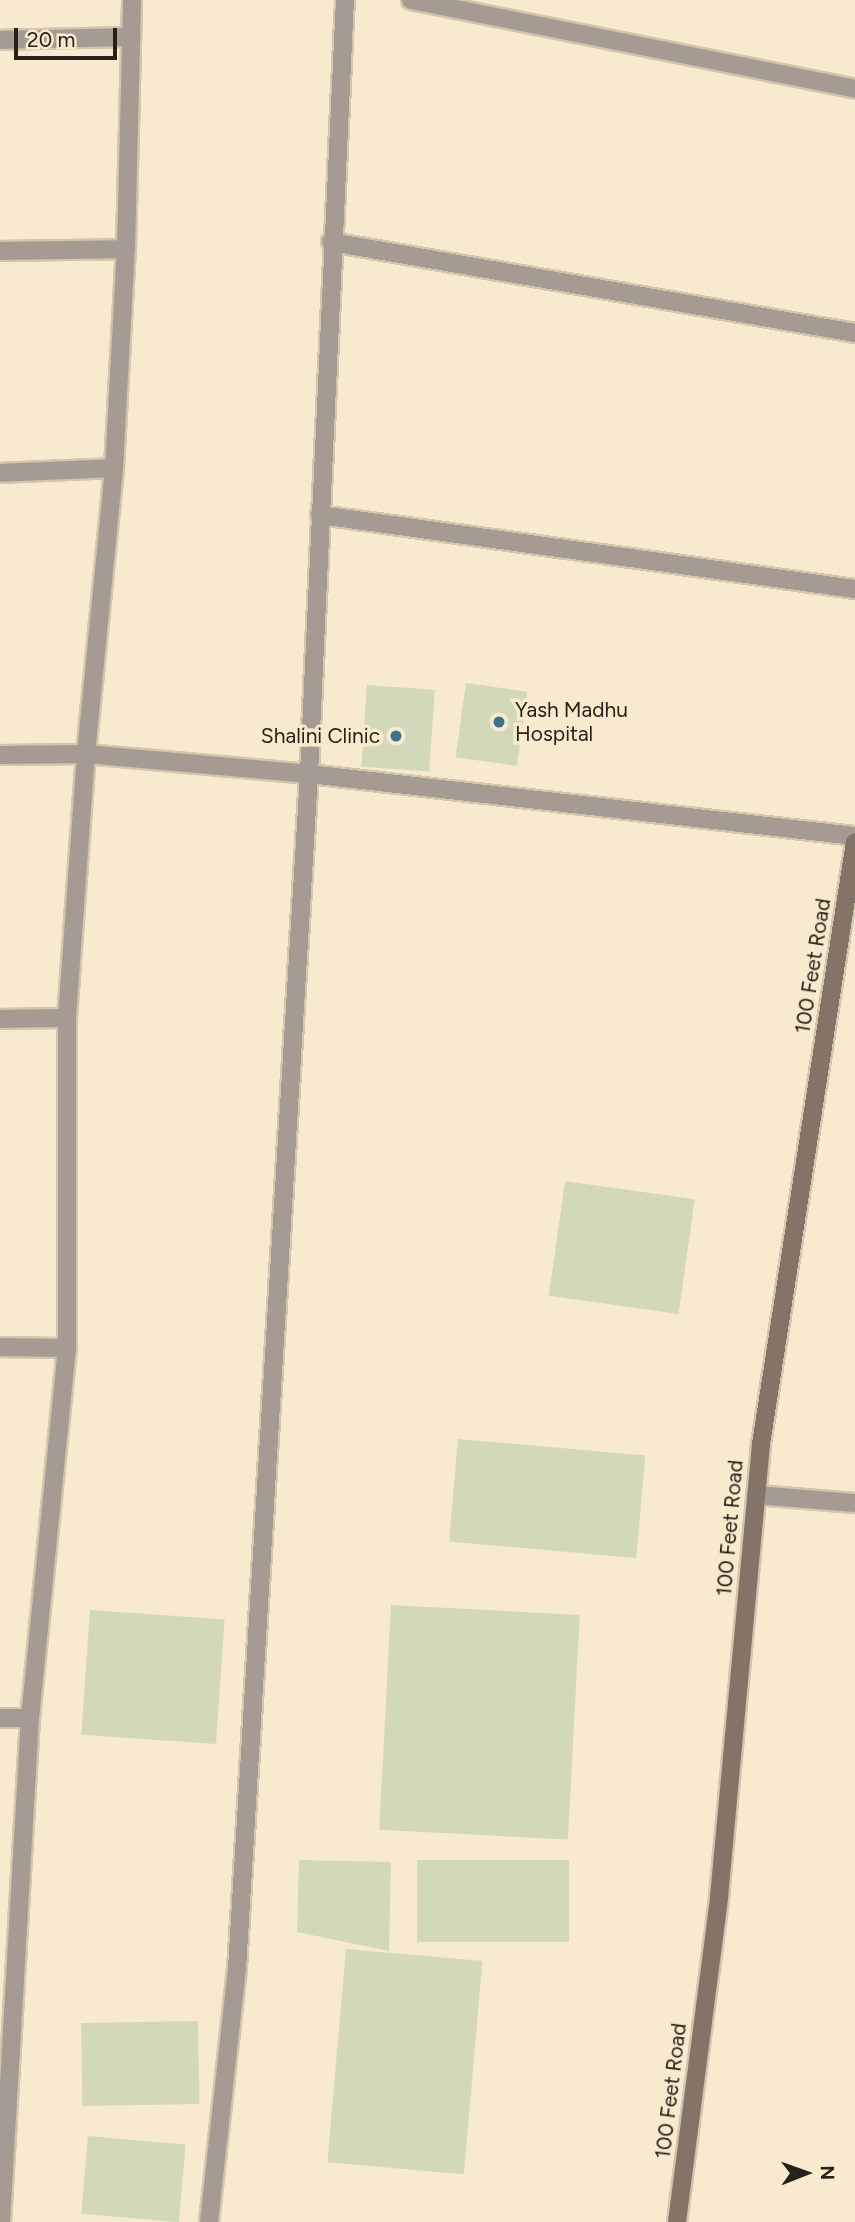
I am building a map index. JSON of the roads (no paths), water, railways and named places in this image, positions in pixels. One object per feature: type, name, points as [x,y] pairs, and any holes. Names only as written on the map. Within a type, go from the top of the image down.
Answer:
[{"type":"main road","name":"100 Feet Road","points":[[677,2222],[719,1898],[756,1495],[855,842]]},
{"type":"street","points":[[1,2222],[5,2064],[30,1718],[67,1348],[67,1018],[86,754],[114,468],[126,249],[132,0]]},
{"type":"street","points":[[209,2222],[237,1969],[309,774],[331,242],[345,0]]},
{"type":"street","points":[[411,0],[855,89]]},
{"type":"street","points":[[0,40],[131,37]]},
{"type":"street","points":[[331,242],[855,333]]},
{"type":"street","points":[[0,251],[126,249]]},
{"type":"street","points":[[0,473],[114,468]]},
{"type":"street","points":[[320,515],[855,589]]},
{"type":"street","points":[[0,755],[86,754],[309,774],[855,836]]},
{"type":"street","points":[[0,1018],[67,1018]]},
{"type":"street","points":[[0,1347],[67,1348]]},
{"type":"street","points":[[756,1495],[855,1503]]},
{"type":"street","points":[[0,1718],[30,1718]]},
{"type":"place","name":"Yash Madhu Hospital","points":[[499,722]]},
{"type":"place","name":"Shalini Clinic","points":[[396,736]]}]
